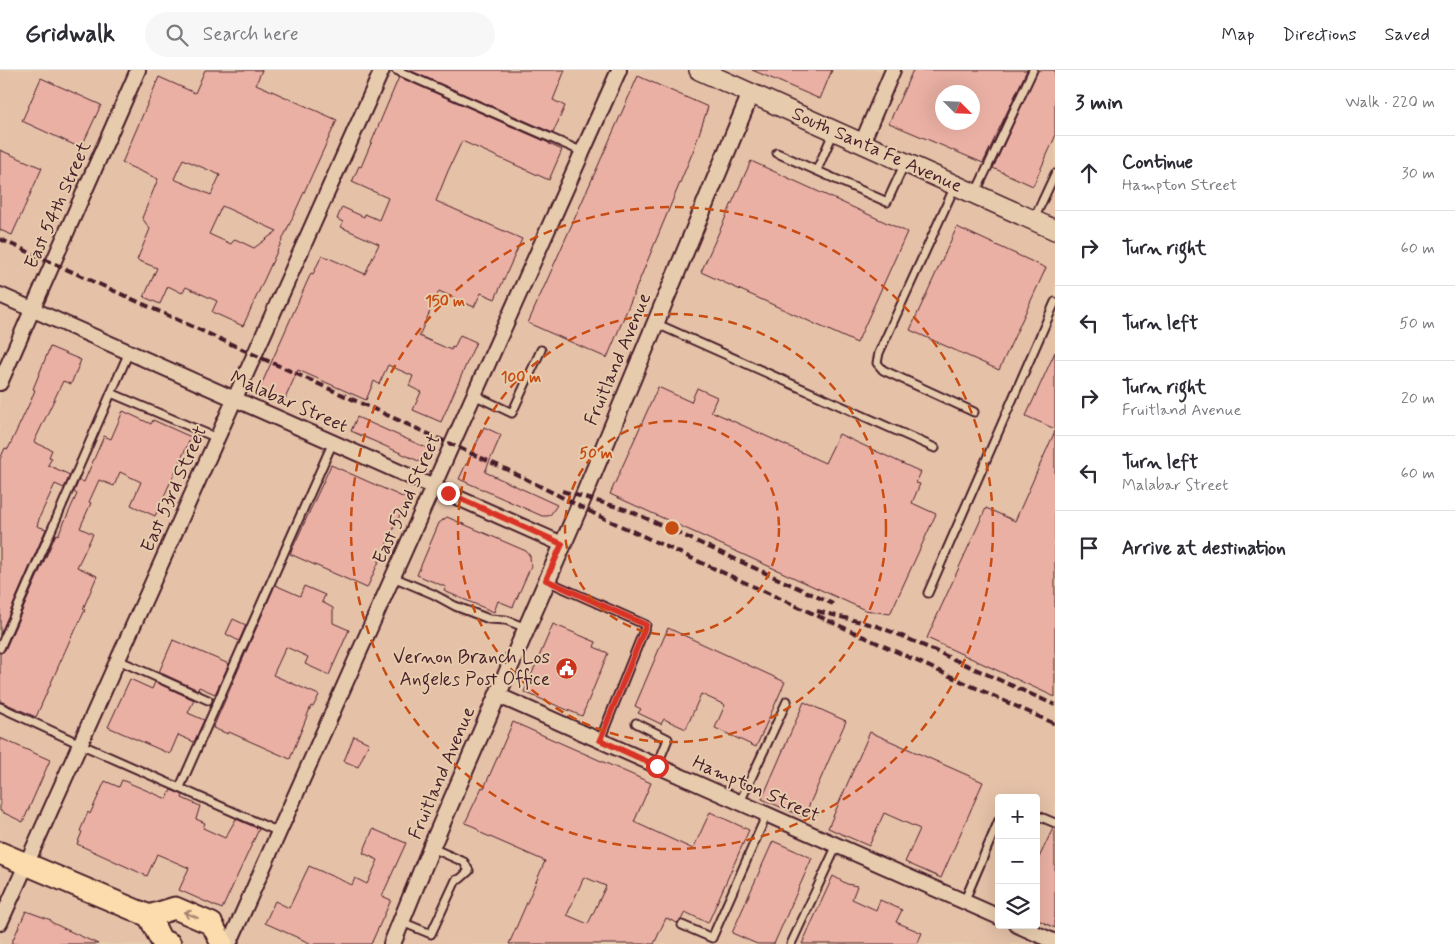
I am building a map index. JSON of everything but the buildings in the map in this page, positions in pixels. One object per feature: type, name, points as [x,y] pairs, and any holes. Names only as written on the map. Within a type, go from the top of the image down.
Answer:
[{"type":"main road","name":"South Santa Fe Avenue","points":[[699,70],[1055,230]]},
{"type":"main road","points":[[0,853],[149,916],[175,908],[212,924],[222,944]]},
{"type":"main road","points":[[149,916],[161,940],[170,944]]},
{"type":"street","name":"East 54th Street","points":[[0,383],[138,70]]},
{"type":"street","name":"East 53rd Street","points":[[0,923],[382,70]]},
{"type":"street","name":"East 52nd Street","points":[[229,944],[619,70]]},
{"type":"street","points":[[862,143],[893,70]]},
{"type":"street","name":"Fruitland Avenue","points":[[392,944],[751,93]]},
{"type":"street","name":"Malabar Street","points":[[0,295],[562,544]]},
{"type":"street","name":"Hampton Street","points":[[497,695],[995,915]]},
{"type":"street","points":[[1026,929],[1055,942]]},
{"type":"lane","points":[[396,70],[583,152]]},
{"type":"lane","points":[[975,194],[1033,70]]},
{"type":"lane","points":[[817,170],[834,131]]},
{"type":"lane","points":[[777,152],[887,202],[905,163]]},
{"type":"lane","points":[[1033,220],[1055,174]]},
{"type":"lane","points":[[956,186],[879,353],[877,363],[883,370],[974,412]]},
{"type":"lane","points":[[928,593],[1055,302]]},
{"type":"lane","points":[[655,323],[935,448]]},
{"type":"lane","points":[[474,395],[512,413],[541,350]]},
{"type":"lane","points":[[0,648],[129,352]]},
{"type":"lane","points":[[111,393],[217,438]]},
{"type":"lane","points":[[180,788],[333,442]]},
{"type":"lane","points":[[393,577],[480,616],[489,619],[506,620],[526,628]]},
{"type":"lane","points":[[546,580],[646,625],[600,740]]},
{"type":"lane","points":[[118,660],[208,700]]},
{"type":"lane","points":[[740,802],[787,701]]},
{"type":"lane","points":[[0,707],[279,832]]},
{"type":"lane","points":[[636,724],[668,739],[657,766]]},
{"type":"lane","points":[[682,926],[712,938],[767,814]]},
{"type":"lane","points":[[1040,817],[1055,823]]},
{"type":"lane","points":[[964,902],[995,829]]},
{"type":"lane","points":[[791,944],[837,845]]},
{"type":"lane","points":[[402,922],[431,934],[456,880],[469,871],[464,862],[431,848]]},
{"type":"shaded area","points":[[0,70],[1055,70],[1055,944],[0,944]]},
{"type":"railway","points":[[0,239],[510,471],[599,516],[1055,724]]},
{"type":"railway","points":[[562,491],[628,510],[833,604]]},
{"type":"railway","points":[[817,611],[877,626],[1055,705]]},
{"type":"place","name":"Vernon Branch Los Angeles Post Office","points":[[566,668]]},
{"type":"route","points":[[448,493],[562,544],[546,580],[646,625],[600,740],[657,766]]}]
